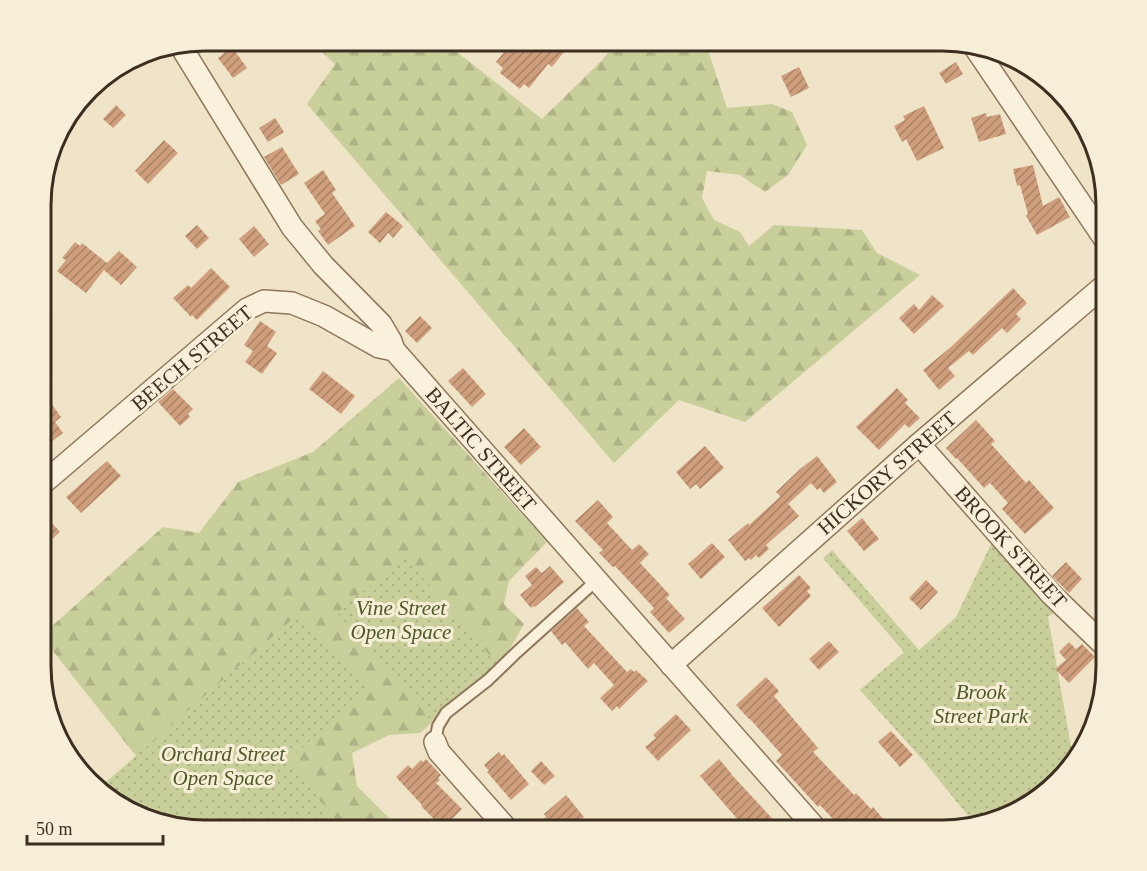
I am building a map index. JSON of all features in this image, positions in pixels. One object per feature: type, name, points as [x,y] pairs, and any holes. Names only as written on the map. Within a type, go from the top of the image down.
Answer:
[{"type":"street","name":"BALTIC STREET","points":[[185,53],[292,227],[324,265],[381,324],[394,350],[808,820]]},
{"type":"street","points":[[981,56],[1096,226]]},
{"type":"street","name":"HICKORY STREET","points":[[671,665],[919,444],[1096,293]]},
{"type":"street","name":"BEECH STREET","points":[[51,476],[247,309],[264,301],[292,303],[324,316],[379,347],[394,350]]},
{"type":"street","name":"BROOK STREET","points":[[919,444],[1051,594],[1096,637]]},
{"type":"street","points":[[435,742],[439,752],[499,820]]},
{"type":"lane","points":[[435,742],[438,726],[446,713],[488,680],[597,580]]},
{"type":"green space","points":[[321,51],[456,51],[542,119],[610,51],[708,51],[727,108],[772,104],[792,112],[807,145],[788,175],[765,192],[740,175],[707,171],[702,198],[714,220],[740,232],[749,246],[774,225],[862,230],[877,253],[920,275],[745,422],[679,400],[614,463],[307,104],[335,64]]},
{"type":"green space","points":[[399,378],[547,542],[509,581],[504,604],[524,624],[501,665],[498,665],[420,733],[389,735],[352,753],[357,786],[391,820],[195,820],[155,812],[128,799],[105,783],[136,756],[51,649],[51,627],[163,527],[199,533],[238,482],[313,452]]},
{"type":"green space","name":"Brook Street Park","points":[[992,542],[1055,612],[1048,617],[1071,748],[1058,768],[1036,788],[992,812],[969,817],[922,759],[860,690],[904,652],[823,558],[832,550],[919,650],[956,617]]},
{"type":"green space","name":"Vine Street Open Space","points":[[404,556],[498,665],[433,722],[337,613]]},
{"type":"green space","name":"Orchard Street Open Space","points":[[295,617],[369,689],[288,760],[336,820],[195,820],[175,817],[146,808],[105,783]]},
{"type":"building","points":[[227,51],[235,51],[247,68],[233,78],[218,58]]},
{"type":"building","points":[[505,51],[565,51],[552,67],[548,64],[529,88],[524,84],[520,89],[500,73],[503,68],[496,62]]},
{"type":"building","points":[[956,62],[963,74],[946,84],[939,73]]},
{"type":"building","points":[[799,67],[809,88],[791,97],[781,76]]},
{"type":"building","points":[[116,105],[126,115],[113,128],[103,119]]},
{"type":"building","points":[[924,106],[944,148],[917,161],[906,139],[902,142],[894,126],[905,120],[903,116]]},
{"type":"building","points":[[986,113],[987,117],[1000,114],[1006,134],[979,142],[971,118]]},
{"type":"building","points":[[275,118],[284,132],[268,142],[259,128]]},
{"type":"building","points":[[164,140],[178,153],[148,184],[135,171]]},
{"type":"building","points":[[282,147],[299,174],[281,185],[264,157]]},
{"type":"building","points":[[1033,165],[1043,206],[1059,197],[1070,217],[1037,235],[1026,216],[1028,214],[1020,185],[1017,186],[1013,169]]},
{"type":"building","points":[[323,170],[336,190],[332,193],[355,226],[328,245],[318,231],[321,229],[315,221],[325,214],[304,183]]},
{"type":"building","points":[[386,212],[403,226],[393,238],[388,233],[380,243],[368,232]]},
{"type":"building","points":[[197,225],[209,238],[197,249],[185,236]]},
{"type":"building","points":[[254,226],[269,244],[254,257],[239,239]]},
{"type":"building","points":[[75,242],[80,246],[82,243],[107,263],[119,251],[137,267],[121,285],[104,270],[86,293],[57,271],[66,260],[62,258]]},
{"type":"building","points":[[211,268],[230,287],[197,320],[192,315],[191,317],[173,298],[188,285],[191,288]]},
{"type":"building","points":[[1013,288],[1027,303],[1016,314],[1021,319],[1007,333],[1002,328],[973,355],[969,351],[948,368],[955,376],[939,390],[923,370]]},
{"type":"building","points":[[932,295],[944,306],[914,334],[899,318],[914,304],[919,310]]},
{"type":"building","points":[[420,316],[432,328],[417,343],[405,331]]},
{"type":"building","points":[[260,321],[276,332],[267,346],[277,353],[262,374],[245,362],[253,351],[244,345]]},
{"type":"building","points":[[463,368],[486,394],[472,407],[448,381]]},
{"type":"building","points":[[323,371],[355,396],[341,414],[309,389]]},
{"type":"building","points":[[897,388],[908,400],[905,403],[920,418],[909,428],[905,424],[879,450],[856,427]]},
{"type":"building","points":[[173,389],[193,409],[188,414],[190,417],[180,426],[158,402]]},
{"type":"building","points":[[51,403],[61,417],[55,422],[63,433],[51,442]]},
{"type":"building","points":[[976,420],[995,441],[991,444],[1026,483],[1029,480],[1054,508],[1025,534],[1002,509],[1008,503],[990,483],[984,488],[946,448]]},
{"type":"building","points":[[524,428],[541,447],[521,465],[504,447]]},
{"type":"building","points":[[705,446],[724,468],[700,489],[696,484],[690,489],[676,472]]},
{"type":"building","points":[[817,456],[837,482],[824,493],[820,488],[817,490],[811,483],[788,504],[776,492]]},
{"type":"building","points":[[107,461],[121,476],[81,513],[66,497]]},
{"type":"building","points":[[781,496],[799,516],[766,545],[769,549],[759,558],[756,555],[751,560],[749,558],[745,561],[728,540],[748,523],[749,525]]},
{"type":"building","points":[[598,500],[613,517],[607,523],[632,550],[639,544],[649,554],[640,563],[670,595],[666,598],[685,619],[669,633],[650,612],[654,608],[615,566],[613,567],[599,553],[603,550],[575,521]]},
{"type":"building","points":[[862,518],[879,539],[864,551],[847,531]]},
{"type":"building","points":[[51,522],[60,532],[51,540]]},
{"type":"building","points":[[712,543],[725,557],[701,579],[688,564]]},
{"type":"building","points":[[1066,562],[1082,579],[1069,593],[1052,576]]},
{"type":"building","points":[[550,566],[564,582],[531,608],[520,595],[532,585],[525,576],[536,567],[542,573]]},
{"type":"building","points":[[799,575],[811,588],[807,591],[811,596],[779,627],[762,608]]},
{"type":"building","points":[[926,580],[938,592],[921,610],[909,598]]},
{"type":"building","points":[[577,608],[589,622],[584,626],[627,672],[631,669],[634,672],[636,670],[648,681],[619,709],[617,706],[612,711],[600,698],[614,685],[594,663],[588,669],[565,642],[562,645],[551,631]]},
{"type":"building","points":[[829,641],[839,652],[819,670],[809,659]]},
{"type":"building","points":[[1069,642],[1076,649],[1082,644],[1095,657],[1069,683],[1055,669],[1066,660],[1059,652]]},
{"type":"building","points":[[766,677],[779,691],[774,696],[818,748],[813,752],[854,795],[856,793],[871,809],[873,807],[884,820],[834,820],[820,805],[818,807],[776,761],[782,755],[736,705]]},
{"type":"building","points":[[676,714],[691,730],[658,761],[645,747],[656,738],[653,735]]},
{"type":"building","points":[[891,731],[913,755],[900,767],[878,742]]},
{"type":"building","points":[[499,752],[502,756],[504,754],[529,784],[511,800],[487,772],[489,771],[484,765]]},
{"type":"building","points":[[426,759],[441,775],[438,778],[440,780],[436,783],[462,809],[451,820],[435,820],[396,777],[408,765],[412,769],[421,760],[423,762]]},
{"type":"building","points":[[719,759],[774,820],[738,820],[700,776]]},
{"type":"building","points":[[541,761],[555,776],[544,785],[531,771]]},
{"type":"building","points":[[566,795],[584,817],[581,820],[543,820],[546,817],[544,814]]}]
